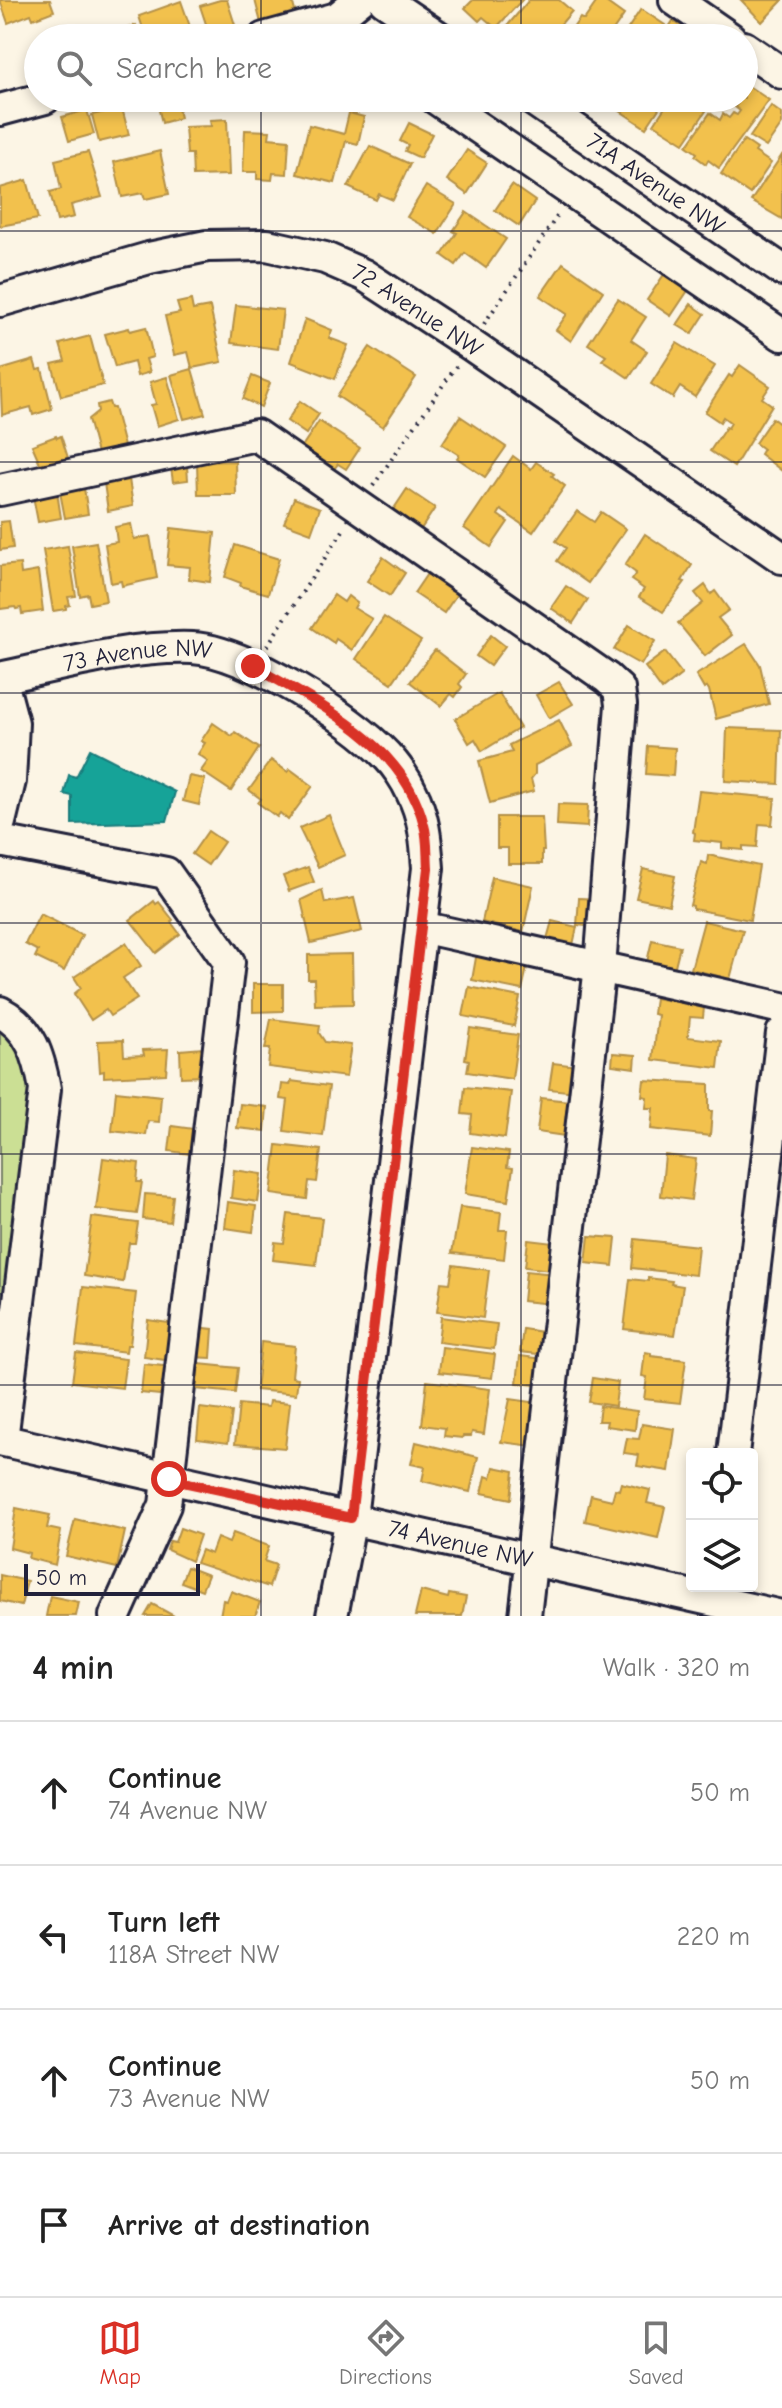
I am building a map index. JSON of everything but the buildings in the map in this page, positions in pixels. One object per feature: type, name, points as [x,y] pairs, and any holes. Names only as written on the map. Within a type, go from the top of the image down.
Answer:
[{"type":"street","points":[[339,24],[337,18],[359,0]]},
{"type":"street","points":[[384,0],[419,24]]},
{"type":"street","points":[[675,0],[710,24]]},
{"type":"street","points":[[758,57],[782,73]]},
{"type":"street","points":[[0,110],[24,104]]},
{"type":"street","points":[[456,112],[782,335]]},
{"type":"street","name":"71A Avenue NW","points":[[551,112],[782,270]]},
{"type":"street","name":"72 Avenue NW","points":[[0,301],[149,258],[207,246],[267,245],[325,258],[364,275],[471,345],[782,558]]},
{"type":"street","points":[[0,490],[256,435],[619,689],[621,705],[600,966],[525,1616]]},
{"type":"street","name":"73 Avenue NW","points":[[0,678],[172,648],[223,653],[253,666],[323,707],[388,756],[411,790],[425,826],[428,868],[351,1518],[332,1616]]},
{"type":"street","points":[[0,678],[13,723],[10,781],[0,822]]},
{"type":"street","points":[[0,841],[166,873],[229,962],[165,1505],[115,1616]]},
{"type":"street","points":[[421,927],[782,1008]]},
{"type":"street","points":[[0,1012],[16,1020],[39,1056],[45,1089],[1,1440]]},
{"type":"street","points":[[734,1448],[782,1033]]},
{"type":"street","name":"74 Avenue NW","points":[[1,1440],[781,1616]]},
{"type":"path","points":[[253,666],[573,192]]},
{"type":"green space","points":[[0,1028],[24,1059],[30,1098],[0,1334]]},
{"type":"route","points":[[169,1479],[351,1518],[428,868],[425,826],[411,790],[388,756],[323,707],[253,666]]}]
